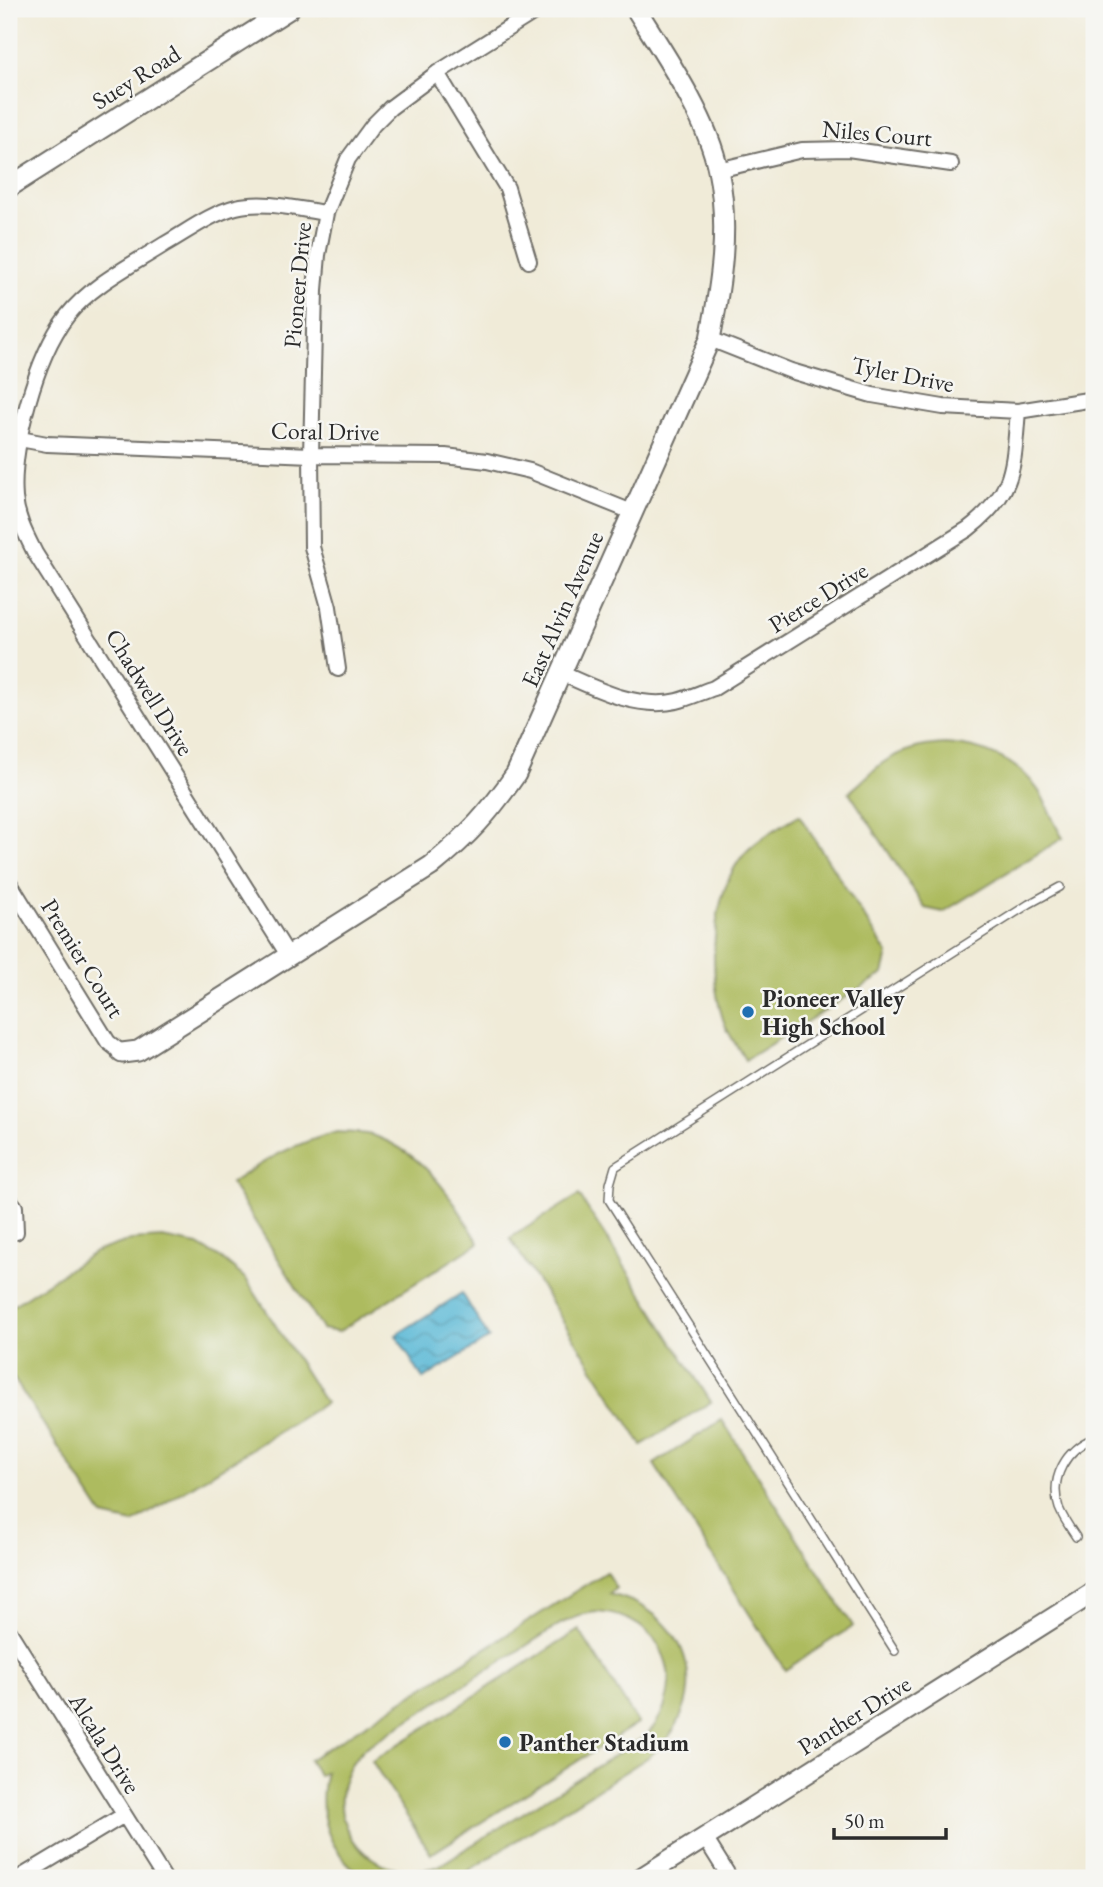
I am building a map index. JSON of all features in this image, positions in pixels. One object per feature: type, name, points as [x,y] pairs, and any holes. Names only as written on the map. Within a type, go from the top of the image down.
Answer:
[{"type":"street","name":"Suey Road","points":[[9,187],[289,9]]},
{"type":"street","name":"Pioneer Drive","points":[[338,668],[329,607],[312,547],[314,290],[326,213],[348,159],[366,133],[390,108],[437,73],[539,9]]},
{"type":"street","name":"East Alvin Avenue","points":[[122,1054],[138,1051],[431,866],[465,838],[490,811],[516,774],[710,339],[718,298],[724,250],[718,170],[709,138],[676,73],[636,9]]},
{"type":"street","points":[[437,73],[507,188],[529,261]]},
{"type":"street","name":"Niles Court","points":[[718,170],[802,150],[848,149],[951,164]]},
{"type":"street","name":"Chadwell Drive","points":[[288,956],[22,527],[15,499],[14,438],[43,356],[66,317],[79,303],[115,275],[211,217],[236,207],[257,205],[326,213]]},
{"type":"street","name":"Tyler Drive","points":[[710,339],[791,371],[872,395],[943,407],[1018,411],[1094,400]]},
{"type":"street","name":"Pierce Drive","points":[[561,673],[608,695],[639,701],[676,702],[714,688],[968,529],[987,514],[1001,497],[1010,478],[1018,411]]},
{"type":"street","name":"Coral Drive","points":[[14,438],[47,444],[311,455],[445,456],[487,461],[530,471],[632,512]]},
{"type":"street","name":"Premier Court","points":[[11,892],[108,1042],[122,1054]]},
{"type":"street","points":[[9,1199],[15,1207],[16,1232]]},
{"type":"street","name":"Panther Drive","points":[[641,1878],[1094,1592]]},
{"type":"street","name":"Alcala Drive","points":[[9,1632],[164,1878]]},
{"type":"street","points":[[19,1878],[124,1815]]},
{"type":"street","points":[[705,1838],[730,1878]]},
{"type":"lane","points":[[895,1651],[609,1200],[610,1184],[615,1167],[1029,904],[1060,887]]},
{"type":"lane","points":[[1076,1537],[1060,1510],[1057,1478],[1070,1452],[1094,1438]]},
{"type":"green space","points":[[945,744],[988,752],[1025,774],[1043,798],[1063,838],[943,912],[925,908],[849,792],[880,765],[898,754]]},
{"type":"green space","points":[[799,815],[888,954],[883,974],[745,1060],[726,1027],[720,1008],[714,961],[719,912],[734,869],[746,852]]},
{"type":"green space","points":[[337,1132],[375,1136],[409,1154],[424,1166],[448,1194],[479,1243],[338,1332],[322,1329],[231,1183],[281,1153]]},
{"type":"green space","points":[[579,1195],[711,1402],[642,1445],[510,1238]]},
{"type":"green space","points":[[162,1238],[198,1245],[222,1259],[246,1279],[325,1403],[133,1523],[103,1516],[9,1371],[9,1308],[95,1252],[131,1240]]},
{"type":"green space","points":[[722,1420],[853,1626],[785,1670],[654,1464]]},
{"type":"green space","points":[[606,1572],[616,1588],[609,1594],[638,1604],[661,1620],[677,1640],[686,1663],[688,1687],[683,1712],[669,1736],[647,1758],[457,1878],[366,1878],[353,1868],[334,1845],[324,1818],[322,1803],[326,1772],[319,1776],[309,1760]],"holes":[[[596,1612],[620,1616],[639,1625],[654,1639],[664,1656],[669,1675],[668,1695],[661,1715],[647,1735],[437,1867],[410,1870],[386,1865],[366,1854],[351,1837],[343,1817],[341,1795],[348,1772],[363,1749],[562,1623]]]},
{"type":"green space","name":"Panther Stadium","points":[[579,1630],[638,1723],[431,1854],[372,1761]]},
{"type":"water","points":[[462,1293],[489,1338],[423,1379],[396,1335]]},
{"type":"place","name":"Pioneer Valley High School","points":[[748,1012]]},
{"type":"place","name":"Panther Stadium","points":[[505,1742]]}]
